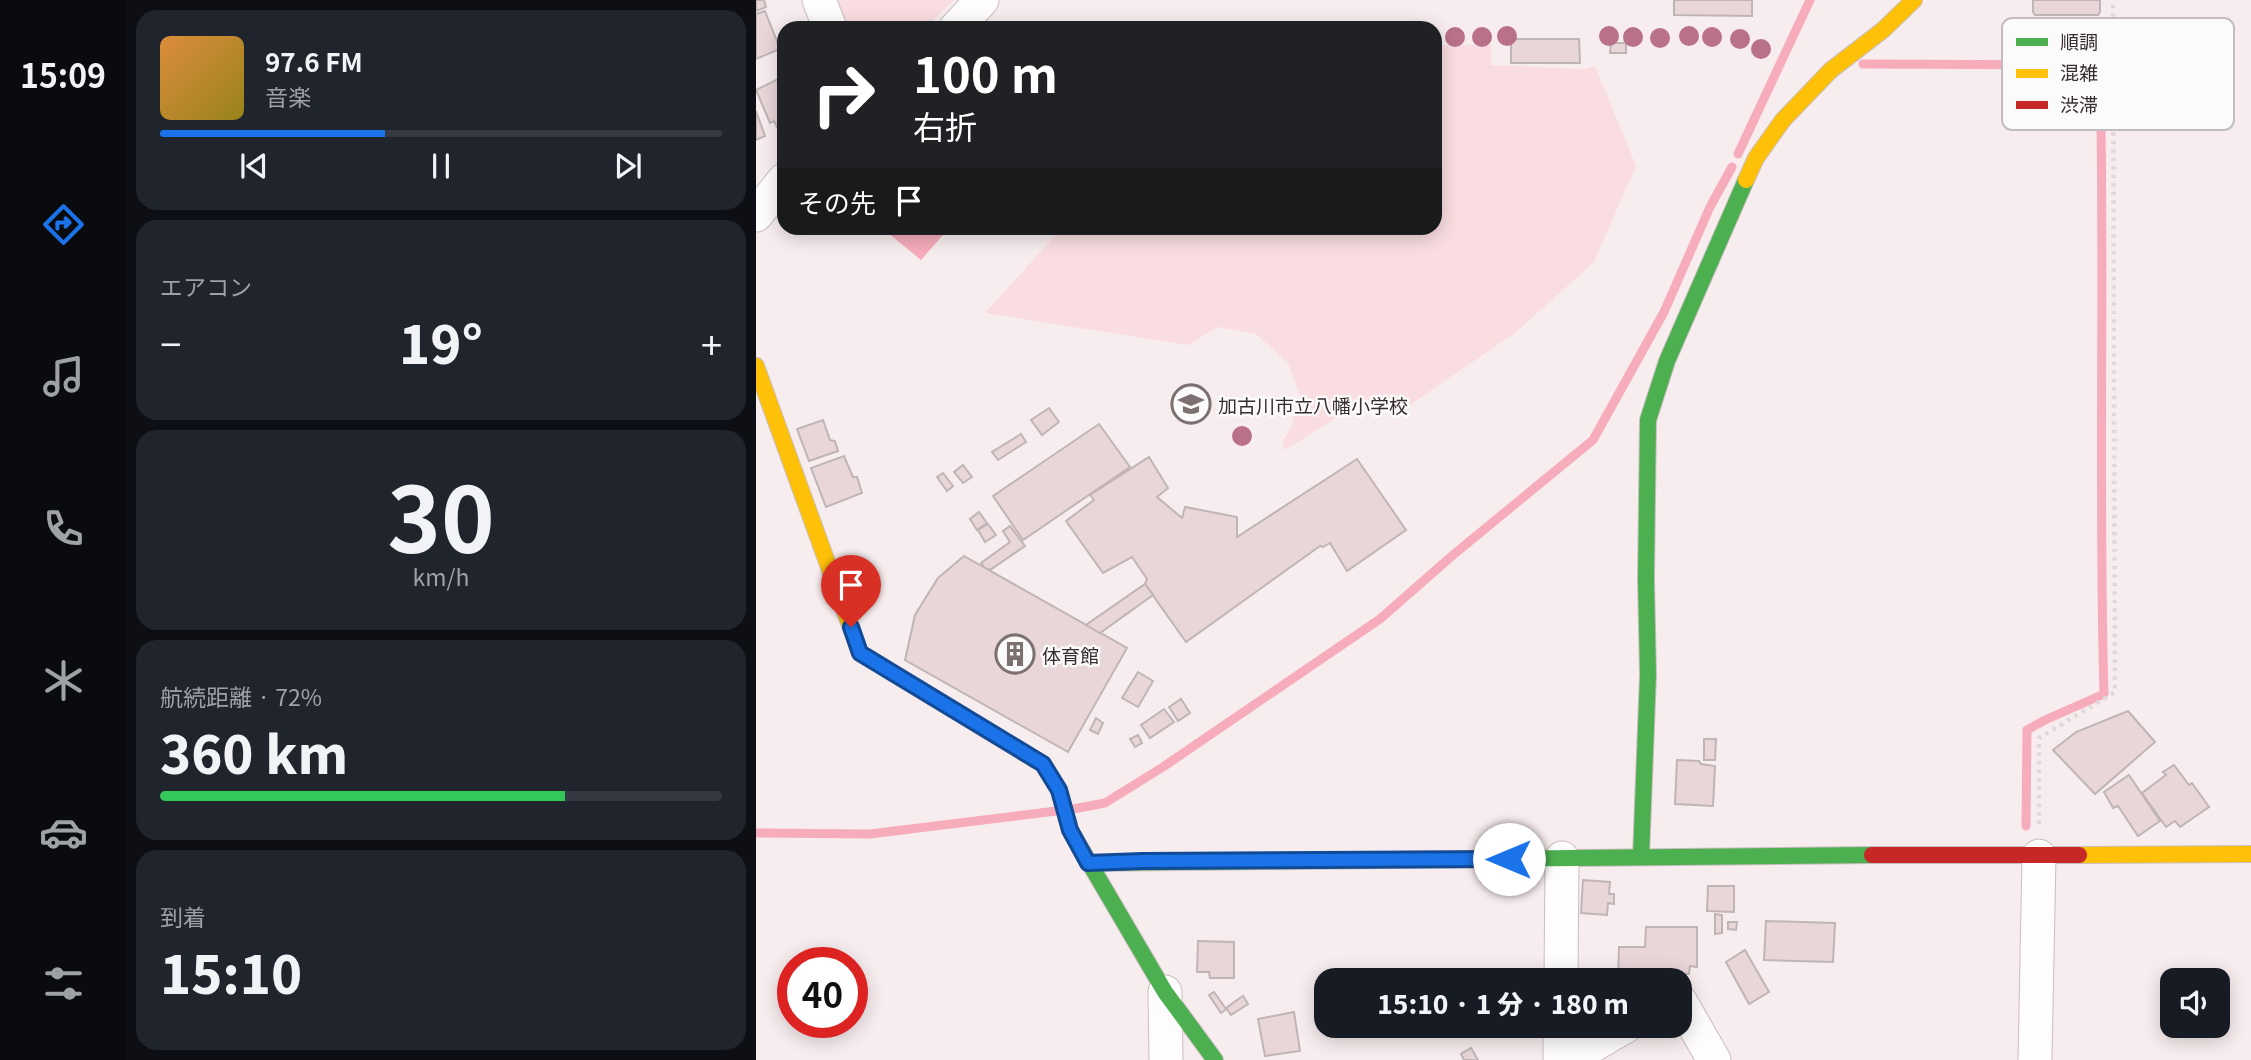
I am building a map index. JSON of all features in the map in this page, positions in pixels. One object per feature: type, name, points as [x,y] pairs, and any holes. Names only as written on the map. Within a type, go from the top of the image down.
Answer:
[{"type":"street","points":[[819,0],[827,21]]},
{"type":"street","points":[[962,21],[982,0]]},
{"type":"street","points":[[1641,856],[1648,675],[1648,420],[1667,361],[1756,158],[1783,120],[1831,70],[1883,30],[1914,0]]},
{"type":"street","points":[[756,215],[774,177]]},
{"type":"street","points":[[756,366],[860,653],[1043,764],[1059,790],[1070,830],[1088,863],[1165,992],[1216,1060]]},
{"type":"street","points":[[1088,863],[1641,856],[2251,854]]},
{"type":"street","points":[[2035,1060],[2039,856]]},
{"type":"street","points":[[1561,968],[1562,858]]},
{"type":"street","points":[[1165,992],[1166,1060]]},
{"type":"street","points":[[1692,1022],[1714,1060]]},
{"type":"street","points":[[1560,1038],[1560,1060]]},
{"type":"street","points":[[1568,1060],[1606,1038]]},
{"type":"path","points":[[2113,0],[2113,18]]},
{"type":"path","points":[[2039,856],[2039,738],[2115,692],[2113,130]]},
{"type":"shaded area","points":[[830,0],[954,0],[932,21],[838,21]]},
{"type":"shaded area","points":[[1442,45],[1491,45],[1491,65],[1584,69],[1595,66],[1636,166],[1594,262],[1515,333],[1404,409],[1366,399],[1285,450],[1282,442],[1292,426],[1300,396],[1288,363],[1256,334],[1218,327],[1188,345],[985,313],[1056,235],[1442,235]]},
{"type":"shaded area","points":[[891,235],[943,235],[921,260]]},
{"type":"building","points":[[756,0],[764,0],[766,7],[756,11]]},
{"type":"building","points":[[1674,0],[1752,0],[1752,16],[1674,15]]},
{"type":"building","points":[[2033,0],[2100,0],[2100,12],[2098,15],[2035,15]]},
{"type":"building","points":[[765,11],[777,41],[777,50],[756,59],[756,14]]},
{"type":"building","points":[[1511,39],[1579,39],[1580,63],[1511,63]]},
{"type":"building","points":[[1611,43],[1626,43],[1626,53],[1610,53]]},
{"type":"building","points":[[777,80],[777,127],[774,121],[770,123],[756,90]]},
{"type":"building","points":[[756,111],[765,136],[756,140]]},
{"type":"building","points":[[1049,408],[1059,422],[1042,435],[1031,420]]},
{"type":"building","points":[[823,420],[830,440],[835,441],[838,451],[809,461],[797,429]]},
{"type":"building","points":[[1099,424],[1130,467],[1023,540],[993,496]]},
{"type":"building","points":[[1021,434],[1026,442],[998,460],[992,452]]},
{"type":"building","points":[[844,456],[853,477],[857,477],[862,493],[826,507],[811,468]]},
{"type":"building","points":[[1149,457],[1168,488],[1157,497],[1182,518],[1185,507],[1237,517],[1237,537],[1357,459],[1406,530],[1347,571],[1330,543],[1320,546],[1186,642],[1145,584],[1147,579],[1132,557],[1103,573],[1066,521],[1094,500],[1090,495]]},
{"type":"building","points":[[963,465],[972,477],[963,483],[954,472]]},
{"type":"building","points":[[943,473],[953,486],[947,491],[937,477]]},
{"type":"building","points":[[979,512],[987,523],[977,530],[970,519]]},
{"type":"building","points":[[988,524],[996,535],[985,542],[978,530]]},
{"type":"building","points":[[1010,526],[1025,546],[990,570],[985,568],[981,563],[1010,542],[1003,531]]},
{"type":"building","name":"体育館","points":[[964,556],[1127,648],[1068,752],[905,660],[915,615],[938,578]]},
{"type":"building","points":[[1145,584],[1153,595],[1100,633],[1086,625]]},
{"type":"building","points":[[1138,672],[1153,681],[1138,707],[1122,698]]},
{"type":"building","points":[[1181,699],[1190,713],[1178,721],[1169,707]]},
{"type":"building","points":[[1164,709],[1174,722],[1150,738],[1141,725]]},
{"type":"building","points":[[2128,711],[2155,742],[2095,794],[2053,750],[2076,732]]},
{"type":"building","points":[[1096,718],[1103,723],[1098,734],[1090,730]]},
{"type":"building","points":[[1138,735],[1142,743],[1135,747],[1130,739]]},
{"type":"building","points":[[1704,739],[1716,739],[1715,760],[1704,760]]},
{"type":"building","points":[[1677,760],[1699,761],[1701,764],[1715,766],[1713,806],[1675,804]]},
{"type":"building","points":[[2174,765],[2189,785],[2192,783],[2209,807],[2180,827],[2175,821],[2166,827],[2142,793],[2166,775],[2163,772]]},
{"type":"building","points":[[2129,775],[2160,821],[2138,836],[2118,806],[2113,808],[2104,792]]},
{"type":"building","points":[[1583,880],[1610,882],[1609,894],[1614,894],[1614,904],[1608,903],[1607,915],[1581,913]]},
{"type":"building","points":[[1708,886],[1734,886],[1734,912],[1707,911]]},
{"type":"building","points":[[1715,914],[1722,915],[1722,933],[1715,934]]},
{"type":"building","points":[[1766,921],[1835,923],[1833,962],[1764,960]]},
{"type":"building","points":[[1728,922],[1737,922],[1736,930],[1728,929]]},
{"type":"building","points":[[1646,927],[1697,927],[1697,967],[1618,968],[1619,947],[1645,947]]},
{"type":"building","points":[[1198,941],[1234,942],[1234,978],[1210,978],[1209,972],[1197,972]]},
{"type":"building","points":[[1745,950],[1769,992],[1749,1004],[1726,962]]},
{"type":"building","points":[[1214,992],[1226,1009],[1221,1013],[1209,995]]},
{"type":"building","points":[[1243,996],[1248,1004],[1231,1015],[1226,1008]]},
{"type":"building","points":[[1294,1012],[1300,1051],[1265,1056],[1258,1019]]},
{"type":"building","points":[[1471,1048],[1478,1060],[1464,1060],[1461,1054]]},
{"type":"waterway","points":[[1738,154],[1810,0]]},
{"type":"waterway","points":[[1863,64],[2002,65]]},
{"type":"waterway","points":[[2026,826],[2027,730],[2104,694],[2101,130]]},
{"type":"waterway","points":[[1073,809],[1105,803],[1163,767],[1380,619],[1593,440],[1664,312],[1710,207],[1732,167]]},
{"type":"waterway","points":[[756,833],[870,834],[1056,811]]},
{"type":"traffic: fast","points":[[1641,856],[1648,675],[1648,420],[1667,361],[1746,180]]},
{"type":"traffic: fast","points":[[1034,759],[1043,764],[1059,790],[1070,830],[1165,992],[1215,1060]]},
{"type":"traffic: fast","points":[[1088,863],[1872,855]]},
{"type":"traffic: slow","points":[[1746,180],[1756,158],[1783,120],[1831,70],[1883,30],[1914,0]]},
{"type":"traffic: slow","points":[[756,366],[860,653],[867,657]]},
{"type":"traffic: slow","points":[[2079,855],[2251,854]]},
{"type":"traffic: jam","points":[[867,657],[1034,759]]},
{"type":"traffic: jam","points":[[1872,855],[2079,855]]},
{"type":"place","name":"加古川市立八幡小学校","points":[[1191,404]]},
{"type":"place","name":"体育館","points":[[1015,654]]},
{"type":"route","points":[[851,627],[860,653],[1043,764],[1059,790],[1070,830],[1088,863],[1509,859]]}]
